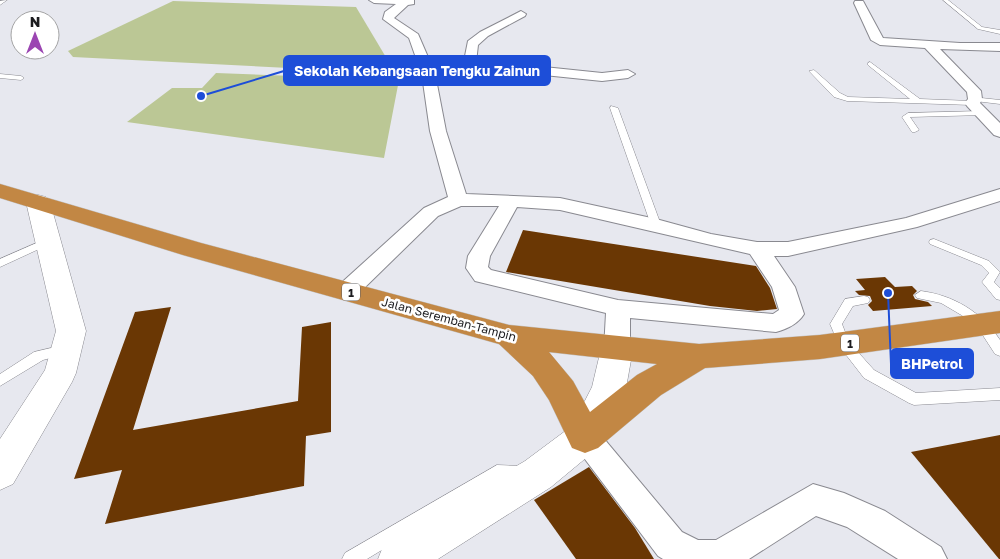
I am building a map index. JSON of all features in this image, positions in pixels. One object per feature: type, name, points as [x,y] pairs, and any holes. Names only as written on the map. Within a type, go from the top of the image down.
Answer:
[{"type":"highway","name":"Jalan Seremban-Tampin","points":[[0,191],[192,249],[509,336],[617,350],[699,356],[844,344],[991,324]]},
{"type":"highway","points":[[509,336],[544,367],[561,391],[586,438],[650,385],[699,356]]},
{"type":"street","points":[[374,0],[406,2],[420,0]]},
{"type":"street","points":[[406,2],[389,14],[388,19],[414,36],[429,75],[438,130],[458,200]]},
{"type":"street","points":[[859,2],[875,38],[889,42],[929,45],[974,48],[1000,47]]},
{"type":"street","points":[[468,73],[470,50],[477,39],[522,14]]},
{"type":"street","points":[[929,45],[974,91],[976,105],[1000,132]]},
{"type":"street","points":[[429,75],[468,73],[491,75],[554,71],[602,77],[628,74]]},
{"type":"street","points":[[347,291],[431,212],[458,200],[560,204],[656,225],[709,240],[757,249],[788,249],[910,223],[1000,195]]},
{"type":"street","points":[[511,201],[479,256],[478,268],[483,276],[618,308],[776,323],[792,314],[791,301],[773,270],[757,249]]},
{"type":"street","points":[[0,472],[60,373],[68,349],[71,331],[38,202]]},
{"type":"street","points":[[399,559],[538,474],[586,438],[609,388],[617,350],[618,308]]},
{"type":"street","points":[[586,438],[670,544],[695,558],[720,557],[813,500],[831,503],[867,519],[928,559]]},
{"type":"lane","points":[[0,3],[5,0]]},
{"type":"lane","points":[[945,0],[980,28],[1000,32]]},
{"type":"lane","points":[[870,64],[919,102]]},
{"type":"lane","points":[[812,71],[837,95],[847,99],[976,105]]},
{"type":"lane","points":[[0,76],[21,78]]},
{"type":"lane","points":[[915,130],[906,117],[908,115],[1000,102]]},
{"type":"lane","points":[[614,108],[656,225]]},
{"type":"lane","points":[[0,263],[48,241]]},
{"type":"lane","points":[[934,242],[985,263],[995,273],[988,282],[1000,296]]},
{"type":"lane","points":[[921,295],[929,295],[955,304],[991,324],[1000,351]]},
{"type":"lane","points":[[864,300],[849,302],[836,324],[844,344],[869,374],[914,399],[1000,394]]},
{"type":"lane","points":[[0,381],[39,356],[68,349]]},
{"type":"lane","points":[[351,559],[497,472],[538,474]]},
{"type":"green space","points":[[173,1],[356,7],[393,69],[308,69],[73,57],[68,51]]},
{"type":"green space","points":[[216,73],[399,80],[384,158],[127,122],[172,88],[202,88]]},
{"type":"building","points":[[523,230],[756,266],[770,288],[777,309],[757,311],[710,306],[506,272]]},
{"type":"building","points":[[885,277],[895,287],[912,286],[917,291],[913,295],[915,299],[928,302],[932,306],[873,311],[868,305],[872,301],[870,296],[859,295],[855,291],[865,290],[856,279]]},
{"type":"building","points":[[171,307],[133,430],[298,401],[302,327],[331,322],[331,432],[306,436],[304,486],[105,524],[122,470],[74,479],[135,312]]},
{"type":"building","points":[[1000,435],[1000,559],[999,559],[911,452]]},
{"type":"building","points":[[589,467],[635,528],[654,559],[576,559],[534,500]]},
{"type":"place","name":"Sekolah Kebangsaan Tengku Zainun","points":[[201,96]]},
{"type":"place","name":"BHPetrol","points":[[888,293]]}]
